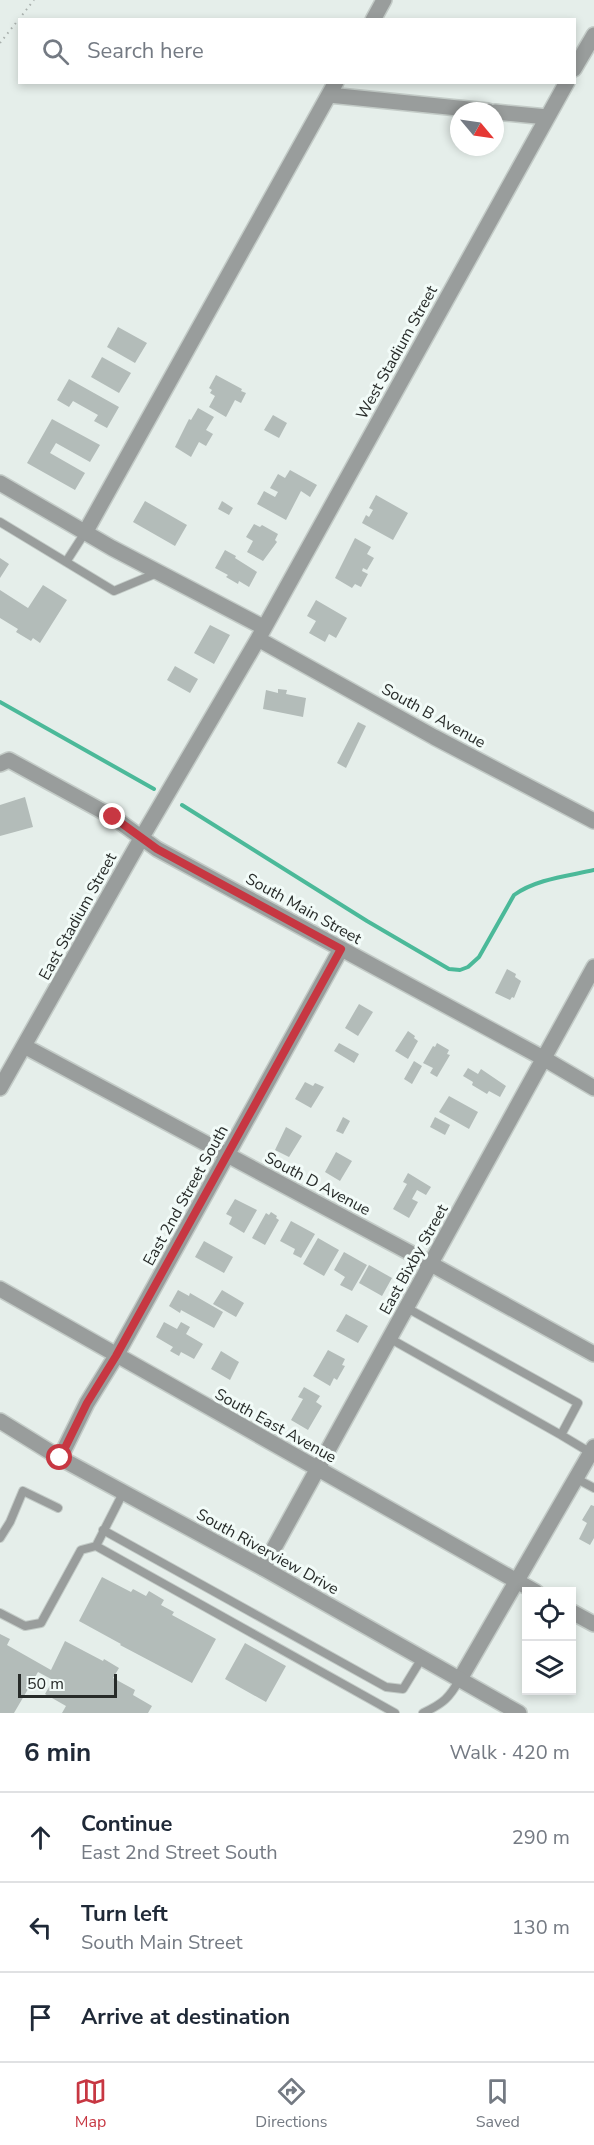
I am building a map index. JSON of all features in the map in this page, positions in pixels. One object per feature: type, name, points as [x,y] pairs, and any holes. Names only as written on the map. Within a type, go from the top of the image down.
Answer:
[{"type":"street","points":[[374,18],[384,0]]},
{"type":"street","points":[[576,66],[594,35]]},
{"type":"street","name":"West Stadium Street","points":[[261,633],[566,84]]},
{"type":"street","points":[[86,531],[333,89],[450,106]]},
{"type":"street","points":[[504,113],[547,117]]},
{"type":"street","name":"South B Avenue","points":[[0,483],[159,572],[434,736],[594,821]]},
{"type":"street","name":"East Stadium Street","points":[[0,1088],[261,633]]},
{"type":"street","name":"South Main Street","points":[[0,764],[9,760],[113,817],[157,849],[543,1058],[594,1088]]},
{"type":"street","name":"East 2nd Street South","points":[[60,1458],[87,1403],[116,1356],[341,949]]},
{"type":"street","name":"East Bixby Street","points":[[263,1568],[594,967]]},
{"type":"street","name":"South D Avenue","points":[[24,1046],[594,1354]]},
{"type":"street","name":"South East Avenue","points":[[0,1289],[527,1587]]},
{"type":"street","name":"South Riverview Drive","points":[[0,1421],[60,1458],[124,1491],[460,1679],[500,1708],[519,1713]]},
{"type":"street","points":[[460,1679],[592,1450]]},
{"type":"street","points":[[576,1614],[594,1624]]},
{"type":"lane","points":[[0,522],[114,591],[159,572]]},
{"type":"lane","points":[[66,562],[86,531]]},
{"type":"lane","points":[[407,1308],[578,1402],[561,1435]]},
{"type":"lane","points":[[389,1338],[561,1435],[592,1450]]},
{"type":"lane","points":[[577,1479],[594,1488]]},
{"type":"lane","points":[[0,1538],[10,1522],[23,1491],[58,1508]]},
{"type":"lane","points":[[96,1546],[124,1491]]},
{"type":"lane","points":[[103,1530],[386,1687],[403,1689],[422,1658]]},
{"type":"lane","points":[[0,1613],[25,1626],[41,1623],[81,1550],[96,1546],[395,1713]]},
{"type":"lane","points":[[423,1713],[442,1704],[451,1695],[460,1679]]},
{"type":"path","points":[[20,18],[34,0]]},
{"type":"path","points":[[0,44],[18,21]]},
{"type":"building","points":[[118,327],[147,343],[135,363],[107,347]]},
{"type":"building","points":[[102,357],[131,373],[119,393],[91,377]]},
{"type":"building","points":[[216,375],[246,393],[241,403],[235,400],[226,417],[209,407],[215,396],[210,393],[212,390],[209,388]]},
{"type":"building","points":[[69,379],[119,407],[107,428],[94,421],[98,415],[73,401],[69,407],[57,400]]},
{"type":"building","points":[[198,408],[214,417],[206,430],[213,434],[206,446],[199,442],[191,457],[175,447],[189,419],[191,420]]},
{"type":"building","points":[[273,415],[287,423],[279,438],[264,430]]},
{"type":"building","points":[[52,419],[100,445],[90,462],[56,443],[50,453],[85,473],[75,490],[27,463]]},
{"type":"building","points":[[290,470],[317,485],[310,497],[301,491],[286,520],[257,504],[264,491],[275,497],[278,492],[270,488],[278,474],[285,478]]},
{"type":"building","points":[[376,495],[408,513],[393,540],[362,523],[366,515],[369,517],[373,510],[369,508]]},
{"type":"building","points":[[145,501],[187,525],[175,546],[133,522]]},
{"type":"building","points":[[222,501],[233,508],[229,515],[218,509]]},
{"type":"building","points":[[254,524],[260,527],[262,525],[278,534],[275,540],[277,542],[263,561],[247,552],[253,541],[246,537]]},
{"type":"building","points":[[355,538],[371,547],[367,554],[374,558],[367,570],[363,568],[362,571],[368,574],[361,587],[355,584],[352,588],[335,578]]},
{"type":"building","points":[[225,550],[257,572],[249,587],[239,581],[238,584],[215,568]]},
{"type":"building","points":[[0,558],[9,564],[0,578]]},
{"type":"building","points":[[43,585],[67,600],[40,643],[33,638],[31,641],[16,632],[18,629],[0,618],[0,590],[28,608]]},
{"type":"building","points":[[316,600],[347,618],[336,638],[329,634],[325,642],[309,633],[316,621],[307,616]]},
{"type":"building","points":[[210,625],[230,635],[214,664],[194,653]]},
{"type":"building","points":[[175,666],[198,679],[190,693],[167,680]]},
{"type":"building","points":[[278,689],[287,690],[286,694],[306,698],[303,717],[263,709],[266,690],[278,693]]},
{"type":"building","points":[[358,722],[366,726],[346,768],[337,763]]},
{"type":"building","points":[[25,797],[33,827],[0,836],[0,805]]},
{"type":"building","points":[[507,969],[516,974],[515,977],[521,981],[514,998],[510,1000],[495,993]]},
{"type":"building","points":[[359,1004],[373,1012],[358,1036],[345,1028]]},
{"type":"building","points":[[408,1031],[418,1041],[408,1059],[395,1051]]},
{"type":"building","points":[[339,1043],[359,1054],[354,1063],[334,1051]]},
{"type":"building","points":[[437,1043],[449,1050],[447,1054],[450,1055],[437,1077],[430,1073],[433,1068],[423,1063]]},
{"type":"building","points":[[414,1061],[422,1066],[412,1084],[404,1079]]},
{"type":"building","points":[[468,1068],[478,1074],[481,1069],[506,1086],[500,1097],[489,1091],[487,1094],[472,1085],[473,1082],[463,1076]]},
{"type":"building","points":[[305,1082],[313,1086],[315,1083],[324,1087],[311,1108],[295,1099]]},
{"type":"building","points":[[449,1096],[478,1112],[469,1129],[439,1112]]},
{"type":"building","points":[[343,1117],[350,1121],[343,1134],[336,1131]]},
{"type":"building","points":[[435,1117],[450,1125],[445,1135],[430,1127]]},
{"type":"building","points":[[286,1127],[302,1136],[289,1157],[275,1150]]},
{"type":"building","points":[[336,1152],[352,1161],[340,1181],[325,1172]]},
{"type":"building","points":[[408,1173],[431,1187],[426,1195],[417,1190],[412,1199],[418,1202],[409,1218],[393,1209],[407,1184],[403,1182]]},
{"type":"building","points":[[235,1199],[257,1210],[244,1233],[229,1224],[232,1217],[226,1214]]},
{"type":"building","points":[[271,1212],[279,1220],[265,1245],[252,1238],[266,1213],[269,1215]]},
{"type":"building","points":[[291,1221],[315,1234],[301,1258],[293,1254],[295,1249],[280,1241]]},
{"type":"building","points":[[318,1238],[339,1250],[324,1276],[303,1264]]},
{"type":"building","points":[[204,1241],[233,1257],[224,1273],[195,1257]]},
{"type":"building","points":[[344,1252],[367,1265],[352,1291],[340,1285],[345,1277],[334,1270]]},
{"type":"building","points":[[369,1265],[392,1278],[382,1296],[359,1283]]},
{"type":"building","points":[[178,1290],[189,1296],[190,1293],[223,1312],[214,1328],[169,1306]]},
{"type":"building","points":[[222,1290],[244,1303],[236,1317],[213,1304]]},
{"type":"building","points":[[346,1314],[368,1326],[358,1343],[336,1331]]},
{"type":"building","points":[[164,1322],[177,1329],[181,1322],[190,1327],[186,1334],[203,1344],[194,1359],[181,1352],[179,1356],[170,1351],[173,1347],[156,1337]]},
{"type":"building","points":[[328,1350],[345,1359],[342,1365],[345,1366],[337,1380],[334,1378],[330,1386],[313,1376]]},
{"type":"building","points":[[221,1351],[239,1362],[230,1380],[211,1369]]},
{"type":"building","points":[[304,1387],[320,1396],[316,1402],[322,1406],[308,1430],[291,1420],[303,1399],[298,1397]]},
{"type":"building","points":[[591,1505],[594,1506],[594,1538],[590,1545],[579,1539],[587,1523],[582,1520]]},
{"type":"building","points":[[102,1577],[131,1592],[133,1589],[146,1596],[149,1591],[164,1600],[161,1605],[174,1612],[172,1615],[216,1639],[192,1683],[79,1621]]},
{"type":"building","points":[[0,1634],[10,1639],[7,1645],[51,1670],[65,1641],[103,1661],[104,1659],[119,1668],[113,1678],[135,1690],[133,1695],[152,1706],[148,1713],[62,1713],[66,1706],[45,1694],[53,1680],[38,1672],[14,1713],[0,1713]]},
{"type":"building","points":[[245,1643],[286,1666],[266,1702],[225,1679]]},
{"type":"waterway","points":[[0,702],[154,789]]},
{"type":"waterway","points":[[182,805],[367,921],[449,969],[460,970],[468,967],[479,957],[514,895],[532,885],[594,870]]},
{"type":"route","points":[[60,1458],[87,1403],[116,1356],[341,949],[157,849],[113,817]]}]
